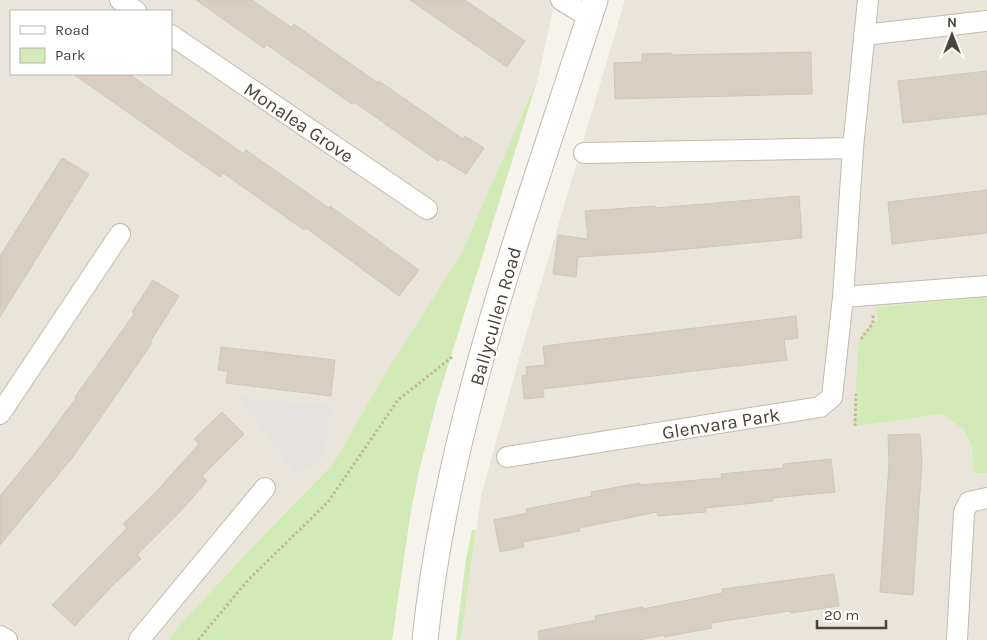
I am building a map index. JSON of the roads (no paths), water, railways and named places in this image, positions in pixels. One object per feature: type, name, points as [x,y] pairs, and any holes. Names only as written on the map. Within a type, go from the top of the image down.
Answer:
[{"type":"street","points":[[120,0],[135,10]]},
{"type":"street","points":[[561,0],[592,8]]},
{"type":"street","name":"Glenvara Park","points":[[507,457],[820,407],[832,397],[843,297],[853,148],[868,0]]},
{"type":"street","name":"Ballycullen Road","points":[[425,640],[446,509],[482,355],[592,8]]},
{"type":"street","points":[[864,35],[987,22]]},
{"type":"street","name":"Monalea Grove","points":[[172,36],[427,210]]},
{"type":"street","points":[[584,153],[853,148]]},
{"type":"street","points":[[0,414],[120,234]]},
{"type":"street","points":[[843,297],[987,286]]},
{"type":"street","points":[[139,640],[265,488]]},
{"type":"street","points":[[957,640],[964,512],[969,502],[987,498]]},
{"type":"street","points":[[0,636],[7,640]]}]
